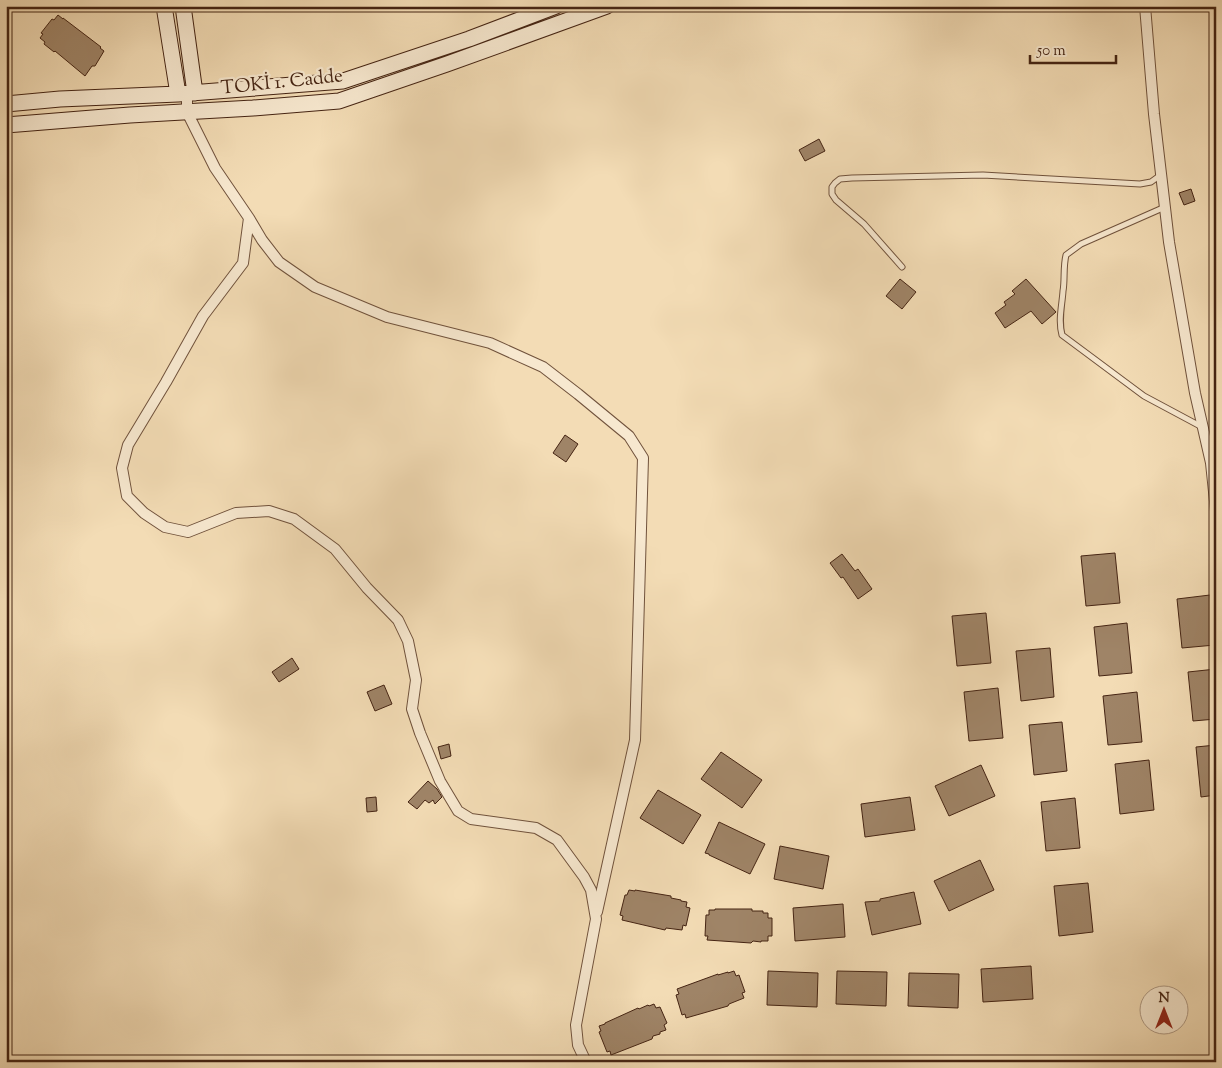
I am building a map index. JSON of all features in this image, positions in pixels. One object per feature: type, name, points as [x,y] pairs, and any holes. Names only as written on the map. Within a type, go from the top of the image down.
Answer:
[{"type":"main road","points":[[164,6],[187,93]]},
{"type":"main road","points":[[183,6],[187,93]]},
{"type":"main road","points":[[6,104],[343,81],[469,39],[556,6]]},
{"type":"main road","name":"TOKİ 1. Cadde","points":[[6,125],[339,101],[607,6]]},
{"type":"street","points":[[1145,6],[1154,114],[1169,242],[1195,392],[1213,467],[1216,511]]},
{"type":"street","points":[[187,93],[187,112],[215,168],[262,240],[279,262],[316,287],[387,317],[490,344],[542,367],[629,436],[643,458],[635,740],[596,919],[576,1025],[578,1045],[586,1062]]},
{"type":"street","points":[[249,218],[243,263],[203,316],[128,445],[122,468],[127,496],[144,513],[165,527],[188,532],[236,513],[269,511],[294,519],[335,548],[367,588],[398,620],[408,641],[416,680],[412,709],[440,781],[458,811],[472,819],[536,828],[557,840],[584,877],[591,890],[596,919]]},
{"type":"lane","points":[[902,267],[864,224],[836,200],[832,194],[832,187],[840,179],[983,175],[1140,184],[1151,182],[1162,174]]},
{"type":"lane","points":[[1165,207],[1081,244],[1066,255],[1064,291],[1059,323],[1062,335],[1144,396],[1203,427]]},
{"type":"building","points":[[58,15],[104,51],[95,66],[92,66],[85,76],[44,44],[45,42],[40,38],[43,34],[41,33],[52,19],[54,20]]},
{"type":"building","points":[[819,139],[825,151],[805,161],[799,150]]},
{"type":"building","points":[[1191,189],[1195,201],[1184,205],[1179,193]]},
{"type":"building","points":[[900,279],[916,292],[902,309],[886,296]]},
{"type":"building","points":[[1026,279],[1056,312],[1042,324],[1031,311],[1005,328],[995,313],[1006,305],[1004,302],[1015,294],[1012,291]]},
{"type":"building","points":[[565,435],[578,444],[566,462],[553,453]]},
{"type":"building","points":[[1115,553],[1120,603],[1086,606],[1081,556]]},
{"type":"building","points":[[842,554],[855,571],[858,569],[872,589],[858,599],[843,577],[841,578],[830,563]]},
{"type":"building","points":[[1210,595],[1215,645],[1182,648],[1177,599]]},
{"type":"building","points":[[986,613],[991,663],[957,666],[952,616]]},
{"type":"building","points":[[1127,623],[1132,673],[1099,676],[1094,627]]},
{"type":"building","points":[[1050,648],[1054,697],[1021,701],[1016,651]]},
{"type":"building","points":[[292,658],[299,669],[279,682],[272,672]]},
{"type":"building","points":[[1216,669],[1216,719],[1193,721],[1188,672]]},
{"type":"building","points":[[384,685],[392,704],[375,711],[367,692]]},
{"type":"building","points":[[998,688],[1003,738],[969,741],[964,692]]},
{"type":"building","points":[[1137,692],[1142,742],[1108,745],[1103,696]]},
{"type":"building","points":[[1062,722],[1067,771],[1034,775],[1029,725]]},
{"type":"building","points":[[449,744],[451,756],[441,759],[438,747]]},
{"type":"building","points":[[1216,745],[1216,795],[1201,797],[1196,747]]},
{"type":"building","points":[[721,752],[762,780],[742,808],[701,779]]},
{"type":"building","points":[[1149,760],[1154,810],[1120,814],[1115,764]]},
{"type":"building","points":[[981,765],[995,796],[949,816],[935,786]]},
{"type":"building","points":[[428,781],[437,789],[442,797],[435,804],[433,800],[429,803],[425,800],[417,809],[408,802]]},
{"type":"building","points":[[658,790],[701,815],[683,844],[640,818]]},
{"type":"building","points":[[376,797],[377,811],[367,812],[366,798]]},
{"type":"building","points":[[910,797],[915,830],[865,837],[861,804]]},
{"type":"building","points":[[1075,798],[1080,848],[1046,851],[1041,802]]},
{"type":"building","points":[[719,822],[765,844],[750,874],[705,853]]},
{"type":"building","points":[[780,846],[829,856],[823,889],[774,879]]},
{"type":"building","points":[[980,860],[994,890],[949,911],[934,881]]},
{"type":"building","points":[[1088,883],[1093,932],[1059,936],[1054,886]]},
{"type":"building","points":[[629,890],[671,896],[671,898],[687,902],[686,907],[690,908],[686,926],[683,925],[682,930],[666,928],[665,930],[622,920],[623,916],[620,915],[625,895],[627,895]]},
{"type":"building","points":[[914,892],[921,924],[872,935],[865,902],[880,901],[880,899]]},
{"type":"building","points":[[843,904],[845,937],[795,941],[793,908]]},
{"type":"building","points":[[752,909],[752,911],[768,913],[768,918],[772,918],[772,936],[768,936],[768,941],[753,941],[751,943],[707,940],[708,936],[705,936],[706,915],[709,915],[709,910]]},
{"type":"building","points":[[1031,966],[1033,999],[983,1002],[981,969]]},
{"type":"building","points":[[734,971],[736,976],[739,975],[745,992],[742,993],[744,998],[728,1006],[686,1018],[685,1014],[682,1015],[676,995],[679,994],[677,989],[718,974]]},
{"type":"building","points":[[768,971],[818,973],[817,1007],[767,1005]]},
{"type":"building","points":[[837,971],[887,972],[886,1006],[836,1004]]},
{"type":"building","points":[[909,973],[959,974],[958,1008],[908,1006]]},
{"type":"building","points":[[654,1004],[656,1008],[660,1007],[667,1023],[664,1025],[666,1030],[653,1036],[652,1039],[611,1055],[610,1051],[607,1052],[599,1032],[601,1031],[599,1026],[638,1008]]}]
